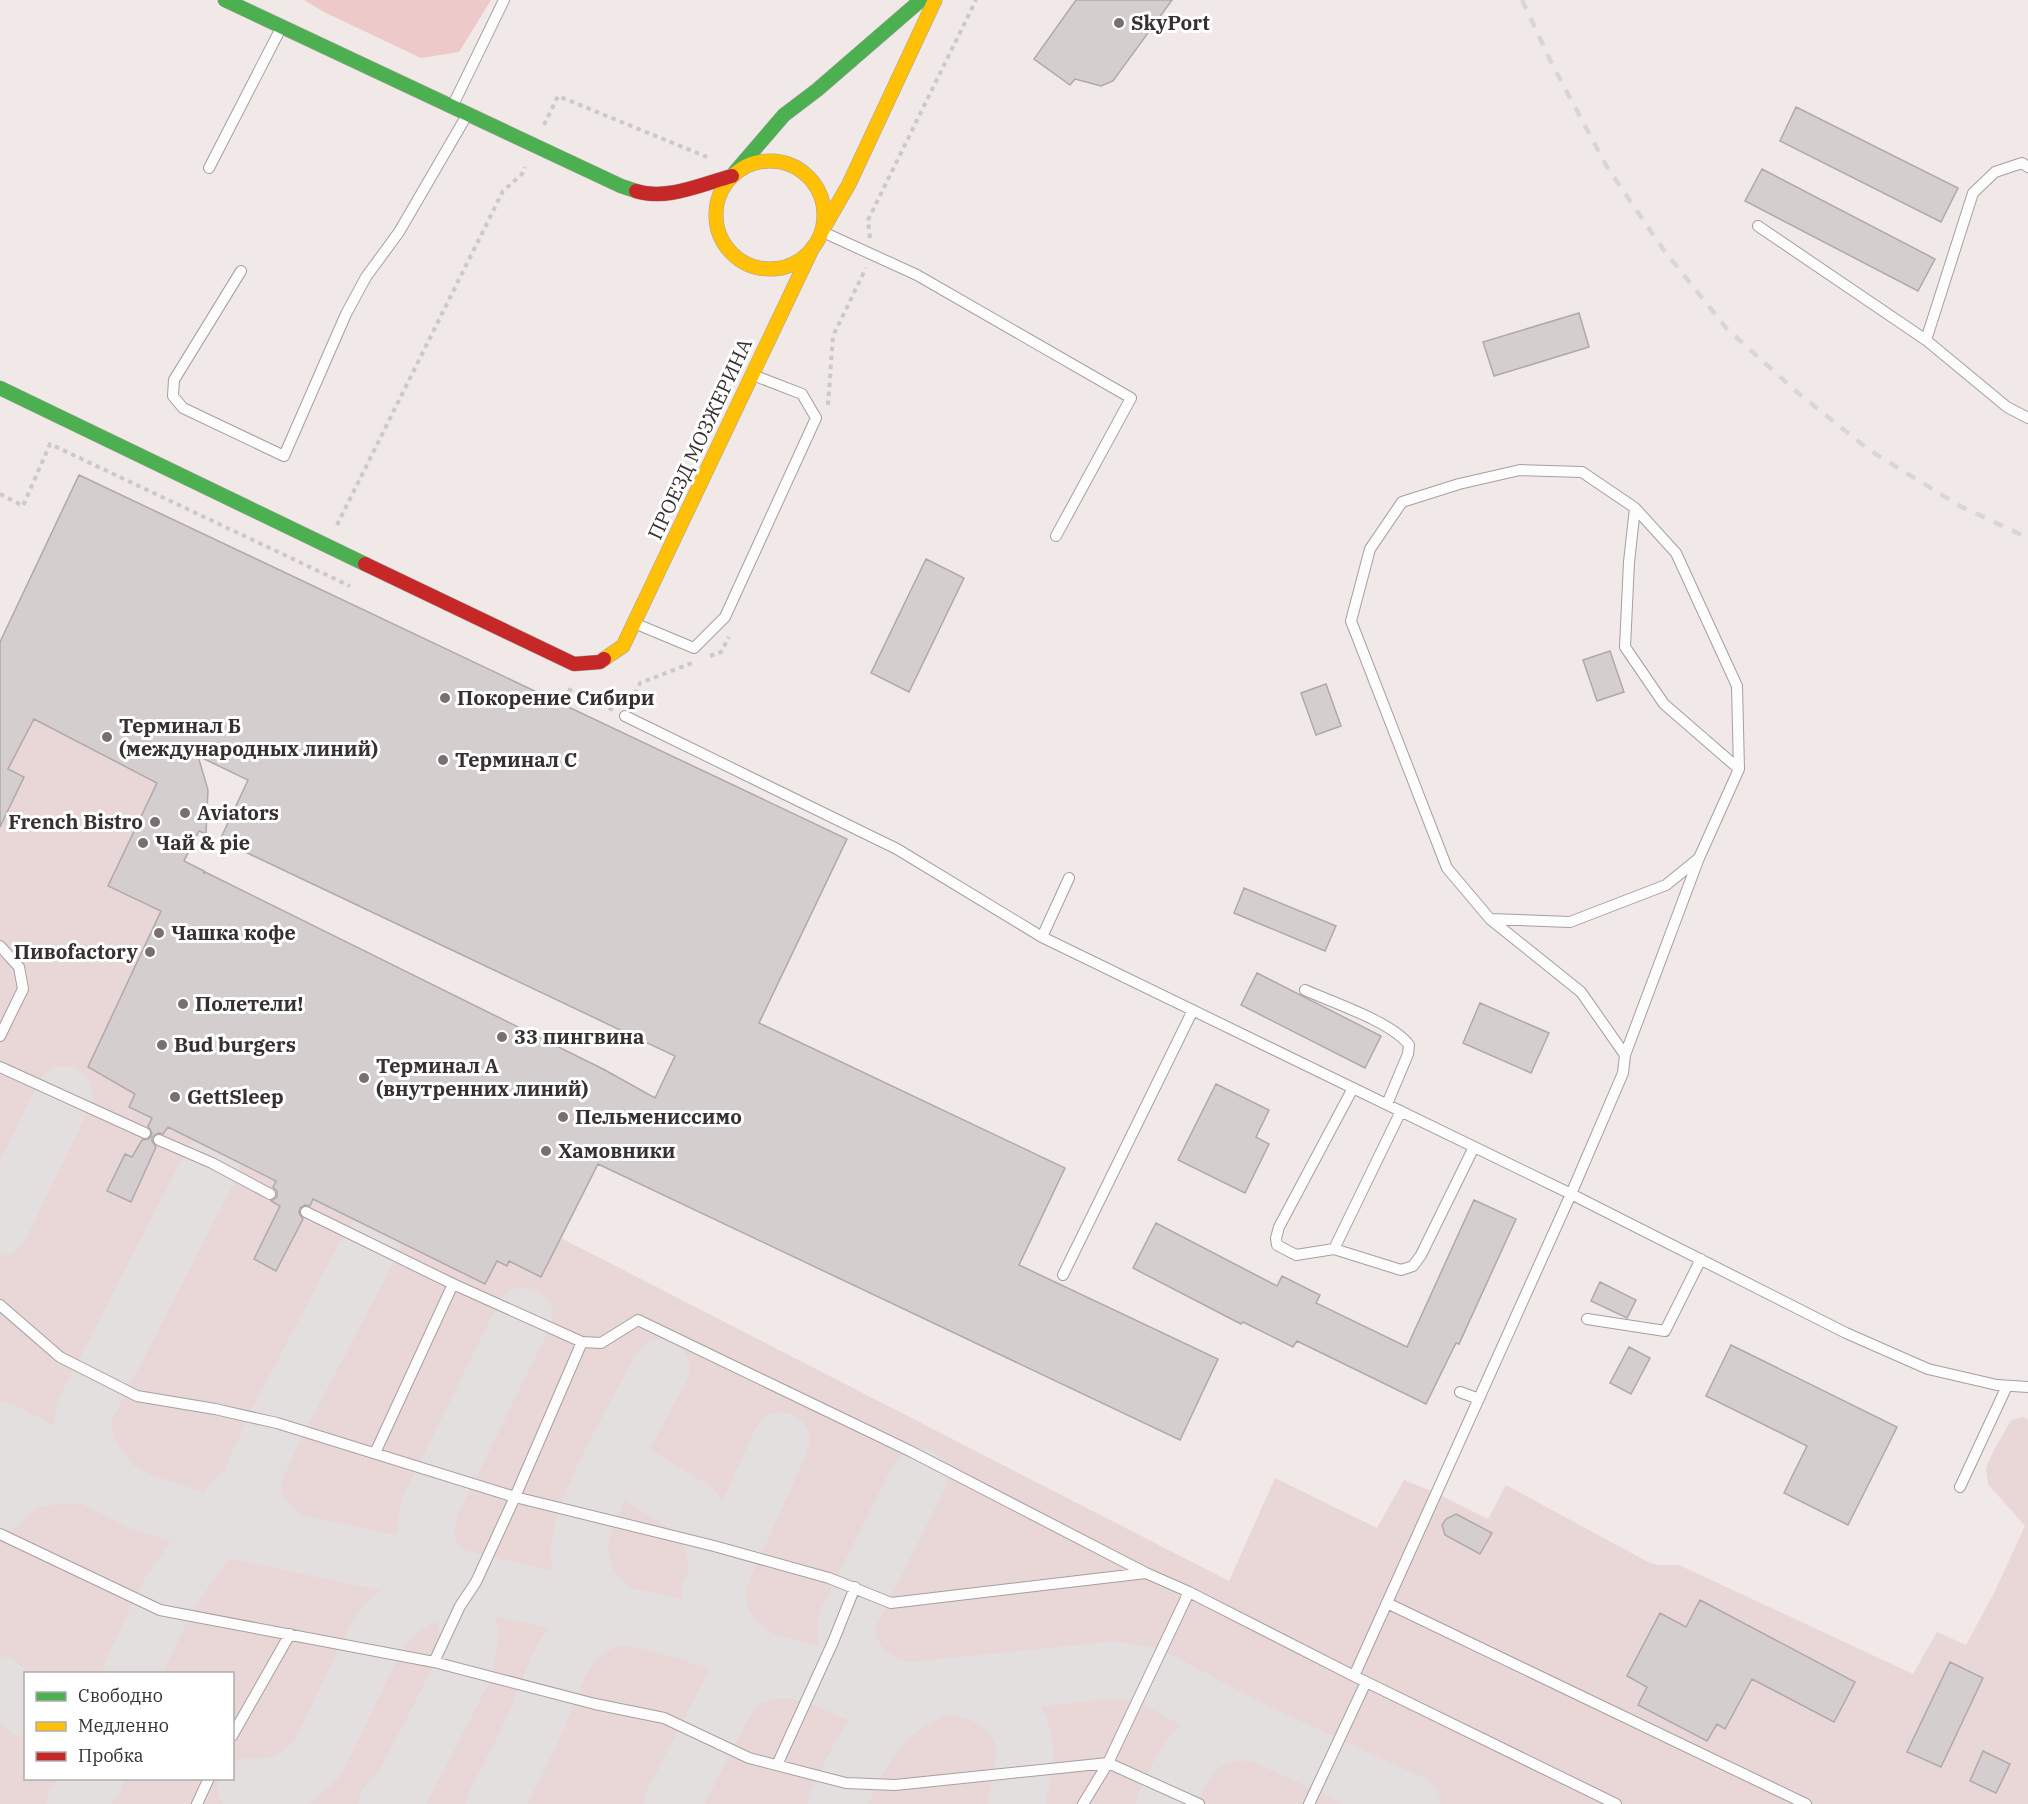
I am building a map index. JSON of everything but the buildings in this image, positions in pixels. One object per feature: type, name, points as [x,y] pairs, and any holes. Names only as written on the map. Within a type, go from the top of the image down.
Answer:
[{"type":"street","points":[[225,0],[467,115],[621,186],[645,194],[667,194],[732,176],[784,115],[817,90],[921,0]]},
{"type":"street","points":[[822,232],[849,184],[935,0]]},
{"type":"street","name":"ПРОЕЗД МОЗЖЕРИНА","points":[[328,545],[574,664],[600,662],[623,646],[822,232],[824,214],[821,196],[812,181],[799,169],[782,162],[764,161],[747,166],[732,176],[722,190],[716,207],[717,225],[723,242],[734,255],[749,265],[766,269],[784,267],[800,260],[813,248]]},
{"type":"street","points":[[0,388],[328,545]]},
{"type":"lane","points":[[452,107],[504,0]]},
{"type":"lane","points":[[209,168],[283,26]]},
{"type":"lane","points":[[241,271],[174,380],[173,396],[183,408],[284,456],[346,314],[366,277],[399,232],[467,115]]},
{"type":"lane","points":[[1926,340],[1973,193],[1995,172],[2022,164],[2028,167]]},
{"type":"lane","points":[[1758,226],[1926,340],[2007,407],[2028,418]]},
{"type":"lane","points":[[822,232],[917,275],[1131,398],[1056,536]]},
{"type":"lane","points":[[634,623],[694,648],[725,617],[816,418],[802,394],[752,374]]},
{"type":"lane","points":[[1354,1676],[1571,1194],[1623,1073],[1625,1055],[1699,858],[1739,769],[1737,686],[1676,554],[1635,508],[1582,472],[1520,470],[1460,483],[1402,502],[1370,549],[1351,621],[1447,868],[1490,919],[1581,992],[1625,1055]]},
{"type":"lane","points":[[1635,508],[1629,562],[1625,647],[1664,704],[1739,769]]},
{"type":"lane","points":[[625,716],[897,849],[1042,937],[1571,1194],[1890,1353],[1928,1369],[1961,1378],[2007,1386],[2028,1387]]},
{"type":"lane","points":[[1490,919],[1570,922],[1666,885],[1699,858]]},
{"type":"lane","points":[[1042,937],[1069,878]]},
{"type":"lane","points":[[0,946],[19,967],[23,988],[0,1036]]},
{"type":"lane","points":[[1305,990],[1388,1027],[1409,1045],[1408,1054],[1387,1104]]},
{"type":"lane","points":[[1063,1275],[1193,1010]]},
{"type":"lane","points":[[0,1066],[145,1133]]},
{"type":"lane","points":[[1353,1088],[1279,1227],[1277,1245],[1296,1255],[1334,1249],[1401,1270],[1413,1266],[1421,1255],[1474,1147]]},
{"type":"lane","points":[[1334,1249],[1401,1111]]},
{"type":"lane","points":[[159,1140],[212,1163],[270,1194]]},
{"type":"lane","points":[[306,1212],[453,1284],[582,1342],[601,1343],[638,1320],[910,1450],[1146,1573],[1189,1592],[1366,1682],[1616,1804]]},
{"type":"lane","points":[[1587,1319],[1665,1331],[1701,1259]]},
{"type":"lane","points":[[375,1453],[453,1284]]},
{"type":"lane","points":[[0,1305],[60,1357],[137,1396],[215,1409],[277,1424],[515,1497],[714,1546],[829,1578],[887,1602],[896,1603],[1146,1573]]},
{"type":"lane","points":[[434,1662],[460,1606],[476,1582],[582,1342]]},
{"type":"lane","points":[[1960,1487],[2007,1386]]},
{"type":"lane","points":[[1460,1392],[1479,1399]]},
{"type":"lane","points":[[0,1534],[160,1610],[434,1662],[595,1704],[658,1716],[749,1758],[846,1782],[895,1785],[1108,1763],[1199,1804]]},
{"type":"lane","points":[[777,1765],[833,1642],[855,1587]]},
{"type":"lane","points":[[1083,1804],[1108,1763],[1189,1592]]},
{"type":"lane","points":[[1387,1603],[1806,1804]]},
{"type":"lane","points":[[234,1732],[290,1634]]},
{"type":"lane","points":[[1309,1804],[1366,1682]]},
{"type":"lane","points":[[197,1804],[209,1780]]},
{"type":"path","points":[[827,415],[832,336],[872,256],[868,220],[976,0]]},
{"type":"path","points":[[315,570],[503,191],[522,174],[558,96],[711,159]]},
{"type":"path","points":[[0,494],[23,506],[50,444],[358,590]]},
{"type":"path","points":[[561,686],[625,716],[640,683],[721,651],[732,630]]},
{"type":"shaded area","points":[[304,0],[491,0],[459,52],[421,58],[324,12]]},
{"type":"shaded area","points":[[0,666],[207,815],[185,861],[637,1088],[561,1238],[1229,1581],[1275,1478],[1377,1528],[1404,1480],[1488,1519],[1506,1485],[1648,1562],[1657,1565],[1679,1565],[1913,1674],[1937,1632],[1966,1645],[1995,1591],[2025,1526],[1988,1484],[1986,1468],[2011,1420],[2023,1417],[2028,1420],[2028,1804],[0,1804]]},
{"type":"taxiway","points":[[0,1227],[64,1095]]},
{"type":"taxiway","points":[[115,1488],[90,1453],[84,1434],[84,1412],[212,1163]]},
{"type":"taxiway","points":[[292,1543],[271,1526],[258,1510],[252,1494],[252,1481],[277,1423],[371,1244]]},
{"type":"taxiway","points":[[454,1578],[436,1562],[428,1547],[426,1529],[430,1506],[524,1316]]},
{"type":"taxiway","points":[[621,1616],[600,1599],[589,1584],[580,1558],[581,1540],[587,1517],[610,1463],[661,1368]]},
{"type":"taxiway","points":[[0,1430],[142,1502],[215,1526],[652,1621],[687,1631],[764,1661],[818,1676],[860,1694],[880,1695],[1114,1670],[1150,1676],[1259,1733],[1412,1804]]},
{"type":"taxiway","points":[[760,1659],[740,1644],[726,1626],[718,1605],[718,1580],[781,1441]]},
{"type":"taxiway","points":[[612,1462],[693,1509],[707,1530],[714,1546],[718,1580],[710,1592]]},
{"type":"taxiway","points":[[0,1504],[17,1487],[39,1478],[88,1475]]},
{"type":"taxiway","points":[[906,1691],[881,1682],[862,1667],[850,1647],[847,1621],[919,1477]]},
{"type":"taxiway","points":[[132,1672],[167,1597],[236,1497]]},
{"type":"taxiway","points":[[387,1804],[401,1791],[463,1671],[470,1634],[463,1611],[446,1587],[418,1569]]},
{"type":"taxiway","points":[[246,1787],[279,1785],[287,1782],[303,1772],[319,1756],[377,1635],[398,1612],[420,1597],[446,1588],[476,1582]]},
{"type":"taxiway","points":[[495,1804],[528,1739],[567,1651],[574,1641],[587,1630],[621,1616]]},
{"type":"taxiway","points":[[672,1804],[730,1692],[758,1674],[791,1670]]},
{"type":"taxiway","points":[[0,1685],[24,1706]]},
{"type":"taxiway","points":[[836,1804],[865,1748],[888,1719],[918,1697],[936,1689],[953,1686],[981,1693],[990,1698],[1006,1709],[1018,1725],[1024,1745],[1024,1760],[1016,1804]]},
{"type":"taxiway","points":[[1165,1804],[1180,1772],[1198,1749],[1209,1740],[1239,1732],[1259,1733]]},
{"type":"taxiway","points":[[75,1804],[93,1780]]},
{"type":"railway","points":[[1522,0],[1552,64],[1607,167],[1663,249],[1727,329],[1798,393],[1869,450],[1960,506],[2028,538]]},
{"type":"traffic: fast","points":[[225,0],[636,191]]},
{"type":"traffic: fast","points":[[735,172],[784,115],[817,90],[921,0]]},
{"type":"traffic: fast","points":[[0,388],[365,564]]},
{"type":"traffic: slow","points":[[822,231],[849,184],[935,0]]},
{"type":"traffic: slow","points":[[770,161],[791,165],[808,177],[820,194],[824,215],[820,236],[808,253],[791,265],[770,269],[749,265],[732,253],[720,236],[716,215],[720,194],[732,177],[749,165],[770,161]]},
{"type":"traffic: slow","points":[[604,659],[623,646],[813,247]]},
{"type":"traffic: jam","points":[[636,191],[648,194],[672,193],[732,176]]},
{"type":"traffic: jam","points":[[365,564],[574,664],[600,662],[604,659]]},
{"type":"place","name":"SkyPort","points":[[1119,23]]},
{"type":"place","name":"Покорение Сибири","points":[[445,698]]},
{"type":"place","name":"Терминал Б (международных линий)","points":[[107,737]]},
{"type":"place","name":"Терминал С","points":[[443,760]]},
{"type":"place","name":"Aviators","points":[[185,813]]},
{"type":"place","name":"French Bistro","points":[[155,822]]},
{"type":"place","name":"Чай & pie","points":[[143,843]]},
{"type":"place","name":"Чашка кофе","points":[[159,933]]},
{"type":"place","name":"Пивоfactory","points":[[150,952]]},
{"type":"place","name":"Полетели!","points":[[183,1004]]},
{"type":"place","name":"33 пингвина","points":[[502,1037]]},
{"type":"place","name":"Bud burgers","points":[[162,1045]]},
{"type":"place","name":"Терминал А (внутренних линий)","points":[[364,1078]]},
{"type":"place","name":"GettSleep","points":[[175,1097]]},
{"type":"place","name":"Пельмениссимо","points":[[563,1117]]},
{"type":"place","name":"Хамовники","points":[[546,1151]]}]
